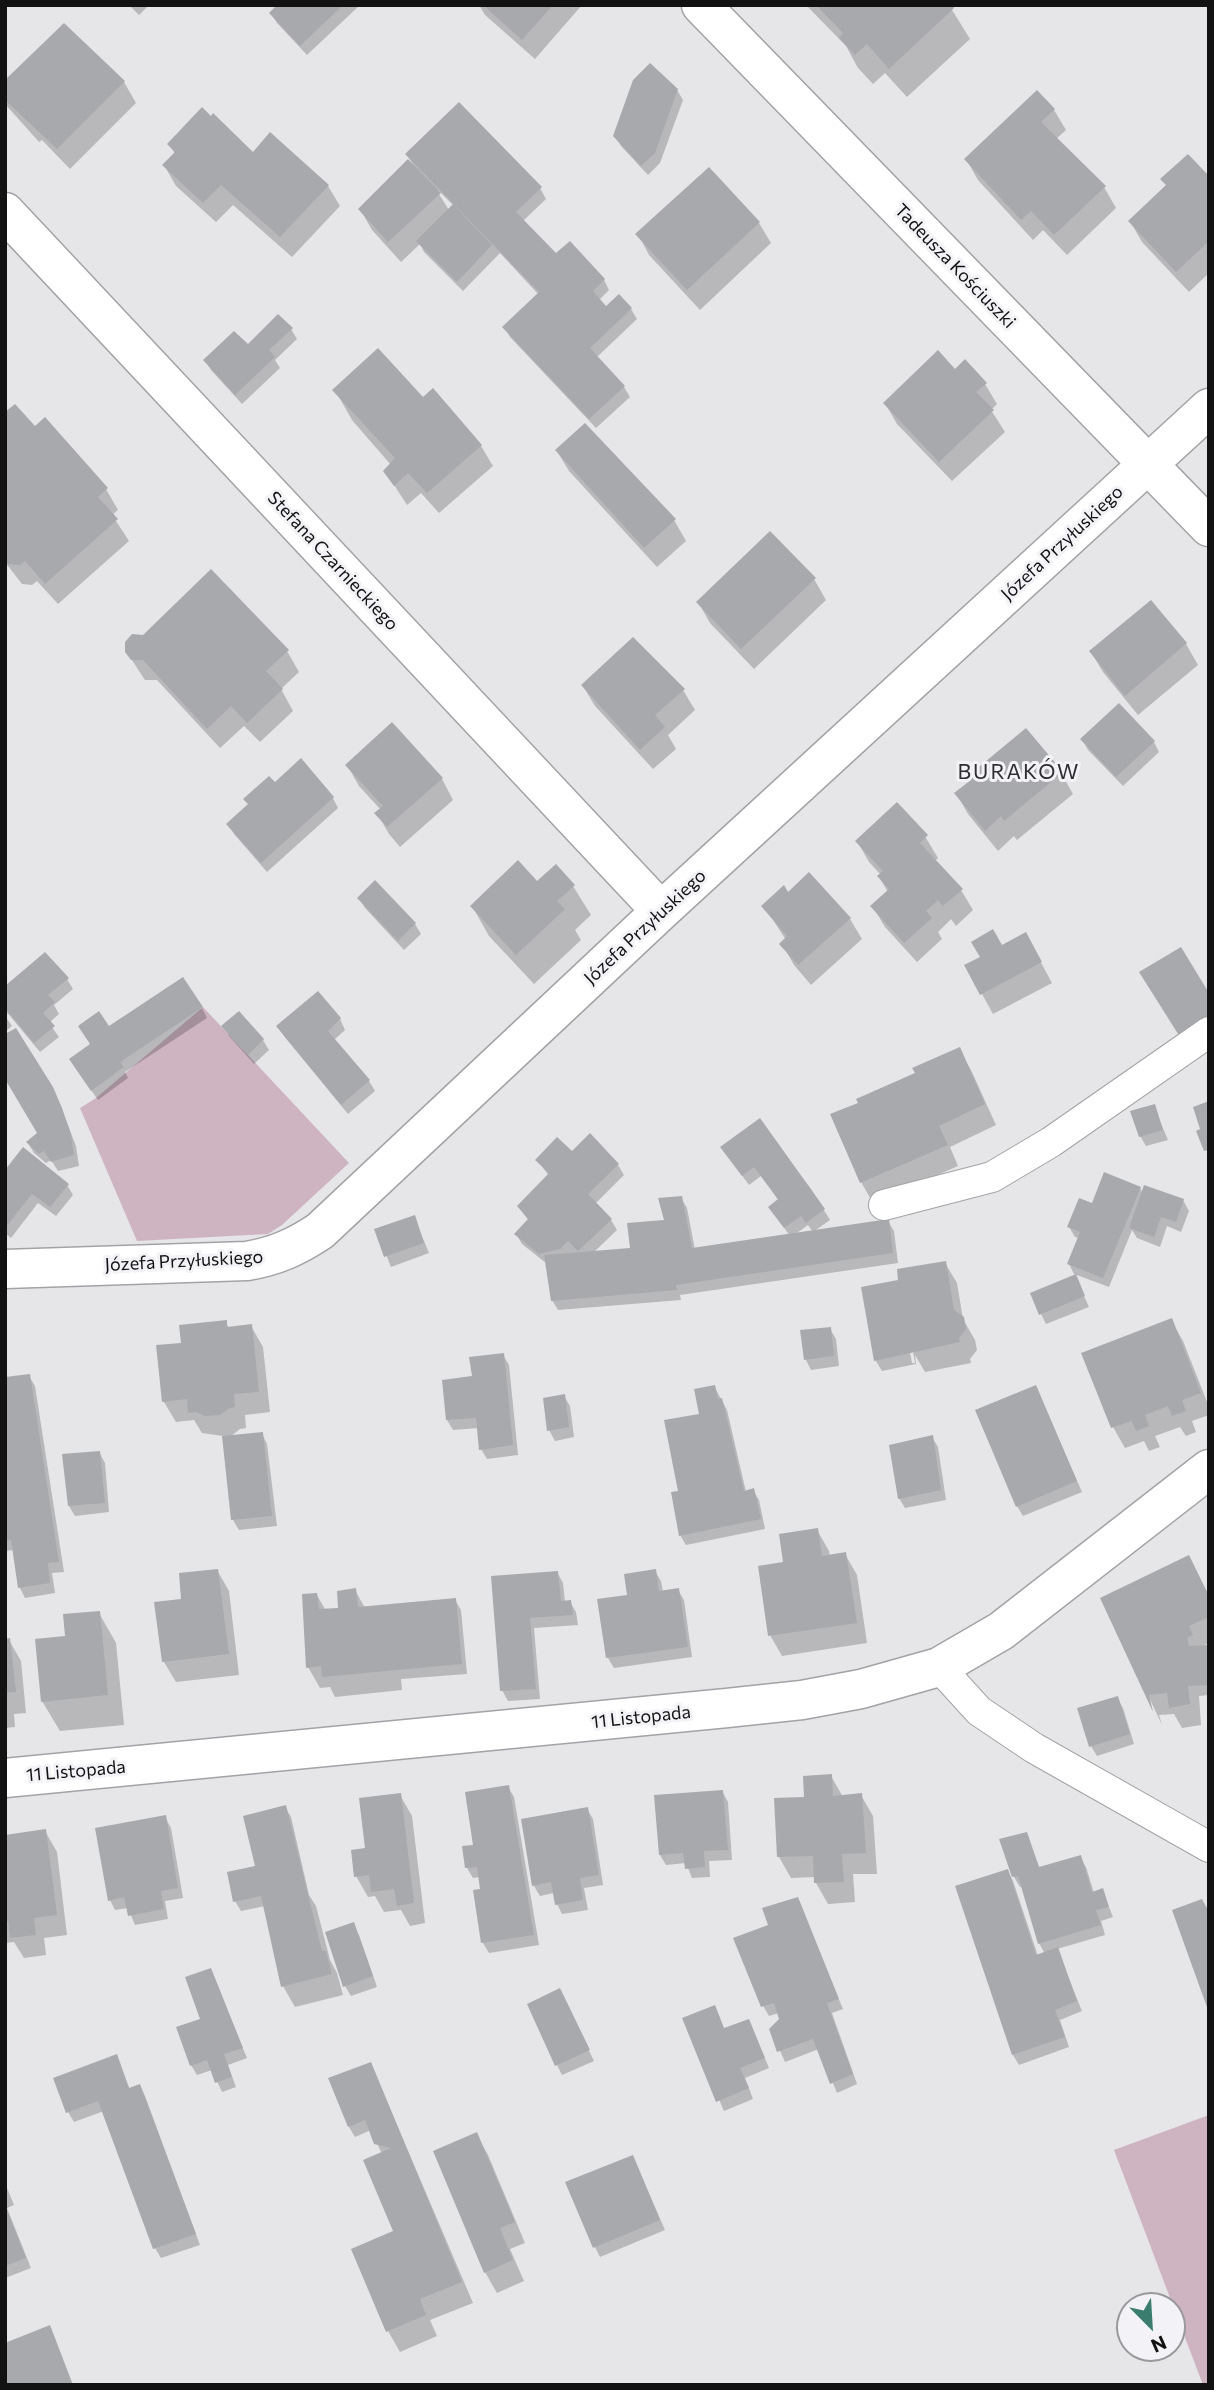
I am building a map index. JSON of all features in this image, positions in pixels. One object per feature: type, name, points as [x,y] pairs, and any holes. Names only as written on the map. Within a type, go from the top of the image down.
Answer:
[{"type":"street","name":"Tadeusza Kościuszki","points":[[701,5],[1209,527]]},
{"type":"street","name":"Stefana Czarnieckiego","points":[[5,212],[661,911]]},
{"type":"street","name":"Józefa Przyłuskiego","points":[[5,1269],[247,1261],[273,1256],[294,1248],[320,1231],[661,911],[1209,408]]},
{"type":"street","name":"11 Listopada","points":[[5,1778],[802,1700],[861,1689],[939,1667],[1001,1631],[1209,1469]]},
{"type":"lane","points":[[884,1205],[992,1177],[1051,1142],[1209,1032]]},
{"type":"lane","points":[[939,1667],[979,1711],[1034,1748],[1209,1847]]},
{"type":"shaded area","points":[[203,1007],[349,1163],[282,1225],[268,1234],[137,1241],[80,1108],[96,1098]]},
{"type":"shaded area","points":[[1209,2115],[1209,2385],[1203,2385],[1186,2340],[1186,2292],[1168,2292],[1114,2150]]},
{"type":"building","points":[[277,5],[343,5],[300,46],[269,13]]},
{"type":"building","points":[[483,5],[553,5],[522,40]]},
{"type":"building","points":[[816,5],[952,5],[954,8],[889,69],[867,44],[855,55],[839,38],[843,33]]},
{"type":"building","points":[[64,23],[125,81],[57,149],[5,100],[5,80]]},
{"type":"building","points":[[650,63],[678,89],[655,153],[641,166],[613,136],[633,80]]},
{"type":"building","points":[[1037,90],[1055,109],[1041,122],[1106,186],[1054,235],[1031,211],[1021,220],[964,159]]},
{"type":"building","points":[[459,102],[542,187],[516,212],[556,253],[570,241],[605,279],[593,291],[606,306],[619,294],[632,308],[590,348],[625,386],[589,419],[502,327],[539,292],[405,154]]},
{"type":"building","points":[[202,107],[211,116],[213,113],[253,152],[270,132],[329,185],[280,237],[221,185],[203,203],[162,165],[175,152],[167,144]]},
{"type":"building","points":[[1188,154],[1209,176],[1209,241],[1176,272],[1128,221],[1166,185],[1160,179]]},
{"type":"building","points":[[408,159],[441,193],[388,242],[358,209]]},
{"type":"building","points":[[709,167],[760,222],[687,290],[635,234]]},
{"type":"building","points":[[453,204],[492,245],[457,282],[416,241]]},
{"type":"building","points":[[278,314],[293,328],[269,350],[275,357],[235,395],[203,360],[234,331],[248,344]]},
{"type":"building","points":[[378,348],[423,397],[433,388],[482,445],[427,493],[408,473],[394,486],[383,471],[395,458],[332,390]]},
{"type":"building","points":[[938,350],[955,369],[965,359],[987,383],[976,392],[994,410],[939,462],[883,403]]},
{"type":"building","points":[[15,404],[35,426],[45,417],[108,488],[98,497],[118,519],[45,584],[25,561],[20,565],[8,564],[5,561],[5,412]]},
{"type":"building","points":[[585,423],[676,519],[644,548],[555,450]]},
{"type":"building","points":[[770,531],[816,578],[741,649],[696,602]]},
{"type":"building","points":[[211,569],[289,650],[266,671],[283,689],[247,723],[231,706],[207,729],[143,660],[131,660],[125,652],[125,642],[132,634],[143,635]]},
{"type":"building","points":[[1151,600],[1187,643],[1125,696],[1089,651]]},
{"type":"building","points":[[633,637],[685,689],[655,715],[665,727],[640,750],[581,685]]},
{"type":"building","points":[[1119,703],[1155,741],[1116,777],[1080,739]]},
{"type":"building","points":[[392,722],[443,778],[387,827],[374,813],[383,806],[345,765]]},
{"type":"building","points":[[1026,728],[1063,772],[1004,821],[1001,816],[985,831],[954,793],[971,780],[968,776]]},
{"type":"building","points":[[301,758],[334,797],[261,863],[226,824],[248,804],[243,799],[269,776],[275,782]]},
{"type":"building","points":[[897,802],[928,835],[920,843],[963,889],[943,906],[938,900],[926,911],[932,918],[904,943],[870,906],[889,889],[877,876],[883,871],[855,841]]},
{"type":"building","points":[[518,860],[537,881],[556,864],[575,885],[557,901],[565,909],[516,955],[470,906]]},
{"type":"building","points":[[809,872],[851,918],[798,965],[779,944],[787,936],[761,906],[784,885],[788,892]]},
{"type":"building","points":[[375,880],[416,923],[398,941],[357,898]]},
{"type":"building","points":[[993,929],[1002,945],[1026,932],[1042,962],[980,995],[964,965],[980,957],[971,942]]},
{"type":"building","points":[[1181,947],[1209,993],[1209,1017],[1180,1037],[1139,972]]},
{"type":"building","points":[[45,952],[69,978],[48,995],[55,1002],[43,1013],[55,1026],[34,1043],[5,1008],[5,986]]},
{"type":"building","points":[[183,977],[203,1007],[120,1062],[124,1067],[91,1091],[69,1059],[90,1044],[78,1026],[99,1011],[109,1026]]},
{"type":"building","points":[[318,991],[341,1018],[328,1031],[370,1080],[341,1105],[276,1026]]},
{"type":"building","points":[[239,1011],[264,1039],[248,1055],[221,1026]]},
{"type":"building","points":[[16,1028],[53,1087],[71,1134],[74,1155],[51,1162],[44,1151],[39,1154],[26,1142],[37,1133],[5,1079],[5,1034]]},
{"type":"building","points":[[960,1047],[985,1104],[939,1126],[948,1145],[860,1183],[830,1114],[858,1103],[856,1099],[915,1073],[912,1068]]},
{"type":"building","points":[[1209,1101],[1209,1150],[1204,1151],[1196,1131],[1200,1129],[1193,1107]]},
{"type":"building","points":[[1155,1104],[1163,1130],[1139,1137],[1130,1111]]},
{"type":"building","points":[[760,1118],[825,1209],[806,1223],[801,1216],[784,1228],[768,1207],[778,1199],[754,1167],[742,1176],[720,1147]]},
{"type":"building","points":[[590,1133],[619,1164],[588,1194],[612,1219],[578,1251],[568,1241],[560,1249],[539,1254],[514,1234],[528,1219],[517,1206],[549,1173],[535,1160],[557,1137],[572,1151]]},
{"type":"building","points":[[23,1147],[69,1184],[50,1207],[32,1194],[5,1228],[5,1170]]},
{"type":"building","points":[[1104,1172],[1141,1187],[1103,1278],[1067,1264],[1080,1232],[1067,1227],[1079,1198],[1092,1203]]},
{"type":"building","points":[[1144,1185],[1184,1199],[1176,1222],[1161,1217],[1154,1237],[1129,1228]]},
{"type":"building","points":[[682,1196],[692,1248],[889,1219],[893,1253],[676,1285],[677,1290],[551,1301],[544,1255],[630,1248],[627,1223],[664,1220],[658,1198]]},
{"type":"building","points":[[415,1215],[424,1243],[384,1257],[374,1229]]},
{"type":"building","points":[[946,1261],[954,1310],[964,1317],[966,1329],[959,1338],[960,1342],[874,1361],[861,1287],[898,1280],[897,1269]]},
{"type":"building","points":[[1076,1274],[1085,1296],[1039,1315],[1030,1293]]},
{"type":"building","points":[[1172,1318],[1201,1393],[1182,1400],[1186,1411],[1172,1416],[1168,1406],[1145,1415],[1149,1426],[1136,1431],[1132,1421],[1111,1428],[1081,1353]]},
{"type":"building","points":[[227,1320],[227,1327],[252,1324],[259,1392],[234,1394],[235,1407],[220,1415],[188,1413],[187,1399],[162,1402],[156,1345],[181,1343],[179,1325]]},
{"type":"building","points":[[831,1327],[834,1356],[804,1360],[800,1330]]},
{"type":"building","points":[[504,1353],[513,1445],[479,1450],[476,1418],[446,1420],[442,1380],[472,1376],[469,1357]]},
{"type":"building","points":[[30,1374],[59,1562],[48,1563],[50,1583],[18,1588],[11,1540],[5,1541],[5,1377]]},
{"type":"building","points":[[715,1385],[718,1399],[722,1398],[744,1491],[754,1488],[761,1519],[679,1536],[671,1492],[678,1491],[664,1420],[699,1414],[694,1389]]},
{"type":"building","points":[[1036,1385],[1077,1481],[1016,1507],[975,1410]]},
{"type":"building","points":[[565,1394],[569,1427],[547,1431],[543,1398]]},
{"type":"building","points":[[263,1432],[272,1516],[231,1520],[222,1436]]},
{"type":"building","points":[[933,1435],[941,1490],[898,1499],[889,1445]]},
{"type":"building","points":[[100,1451],[105,1503],[68,1506],[62,1454]]},
{"type":"building","points":[[818,1528],[822,1556],[846,1552],[857,1623],[768,1636],[758,1566],[783,1562],[779,1534]]},
{"type":"building","points":[[1189,1555],[1209,1596],[1209,1617],[1189,1626],[1193,1635],[1187,1638],[1189,1646],[1209,1645],[1209,1685],[1188,1686],[1190,1704],[1169,1708],[1167,1693],[1149,1695],[1153,1712],[1100,1598]]},
{"type":"building","points":[[218,1569],[229,1654],[162,1662],[154,1602],[181,1599],[179,1573]]},
{"type":"building","points":[[656,1569],[659,1591],[679,1588],[688,1647],[606,1658],[597,1599],[627,1595],[624,1574]]},
{"type":"building","points":[[558,1571],[561,1601],[571,1600],[573,1615],[530,1618],[536,1689],[500,1691],[491,1576]]},
{"type":"building","points":[[356,1588],[358,1607],[456,1598],[462,1664],[322,1677],[321,1666],[306,1668],[302,1594],[317,1593],[319,1609],[338,1608],[337,1591]]},
{"type":"building","points":[[100,1611],[108,1695],[41,1702],[35,1639],[65,1636],[63,1614]]},
{"type":"building","points":[[10,1638],[16,1692],[5,1693],[5,1639]]},
{"type":"building","points":[[1118,1696],[1130,1734],[1089,1747],[1077,1708]]},
{"type":"building","points":[[832,1774],[833,1796],[862,1793],[866,1853],[842,1854],[844,1882],[814,1883],[813,1856],[777,1857],[774,1798],[804,1797],[803,1776]]},
{"type":"building","points":[[509,1785],[534,1935],[481,1943],[473,1890],[480,1889],[477,1867],[465,1868],[462,1846],[473,1845],[465,1792]]},
{"type":"building","points":[[723,1790],[728,1850],[704,1851],[705,1867],[685,1869],[683,1853],[659,1855],[654,1795]]},
{"type":"building","points":[[401,1793],[414,1903],[397,1906],[394,1889],[371,1892],[369,1875],[354,1877],[351,1850],[365,1848],[359,1798]]},
{"type":"building","points":[[286,1805],[322,1951],[326,1951],[332,1974],[281,1987],[261,1896],[233,1902],[227,1872],[255,1866],[243,1816]]},
{"type":"building","points":[[588,1807],[599,1875],[580,1878],[583,1900],[555,1905],[551,1882],[532,1886],[521,1819]]},
{"type":"building","points":[[166,1815],[178,1888],[161,1891],[164,1909],[128,1916],[124,1897],[108,1901],[95,1828]]},
{"type":"building","points":[[46,1829],[57,1915],[34,1918],[36,1935],[10,1938],[8,1921],[5,1921],[5,1835]]},
{"type":"building","points":[[1027,1832],[1039,1867],[1081,1855],[1092,1892],[1103,1888],[1109,1907],[1096,1910],[1101,1925],[1038,1944],[1018,1876],[1012,1877],[999,1839]]},
{"type":"building","points":[[1008,1869],[1036,1955],[1058,1947],[1077,2001],[1055,2010],[1065,2037],[1012,2055],[955,1886]]},
{"type":"building","points":[[798,1897],[839,1999],[827,2003],[853,2074],[830,2084],[813,2039],[777,2052],[769,2029],[779,2019],[774,2003],[761,2007],[733,1938],[768,1925],[762,1908]]},
{"type":"building","points":[[1202,1899],[1209,1912],[1208,2010],[1172,1910]]},
{"type":"building","points":[[354,1922],[373,1976],[343,1987],[325,1932]]},
{"type":"building","points":[[211,1968],[243,2048],[224,2054],[232,2077],[215,2083],[207,2060],[190,2066],[176,2027],[200,2019],[185,1977]]},
{"type":"building","points":[[560,1988],[590,2050],[555,2066],[527,2004]]},
{"type":"building","points":[[715,2005],[724,2028],[749,2019],[765,2058],[740,2068],[749,2088],[716,2102],[682,2018]]},
{"type":"building","points":[[117,2054],[129,2088],[140,2084],[196,2234],[153,2249],[98,2101],[66,2113],[53,2078]]},
{"type":"building","points":[[371,2062],[462,2282],[420,2299],[426,2315],[386,2332],[351,2249],[393,2231],[363,2160],[391,2148],[374,2144],[365,2120],[348,2127],[328,2078]]},
{"type":"building","points":[[477,2132],[515,2222],[500,2228],[513,2260],[484,2273],[433,2151]]},
{"type":"building","points":[[633,2155],[660,2220],[593,2248],[565,2182]]},
{"type":"building","points":[[5,2205],[26,2258],[5,2266]]},
{"type":"building","points":[[50,2325],[73,2385],[5,2385],[5,2343]]},
{"type":"district","name":"BURAKÓW","points":[[1019,772]]}]
